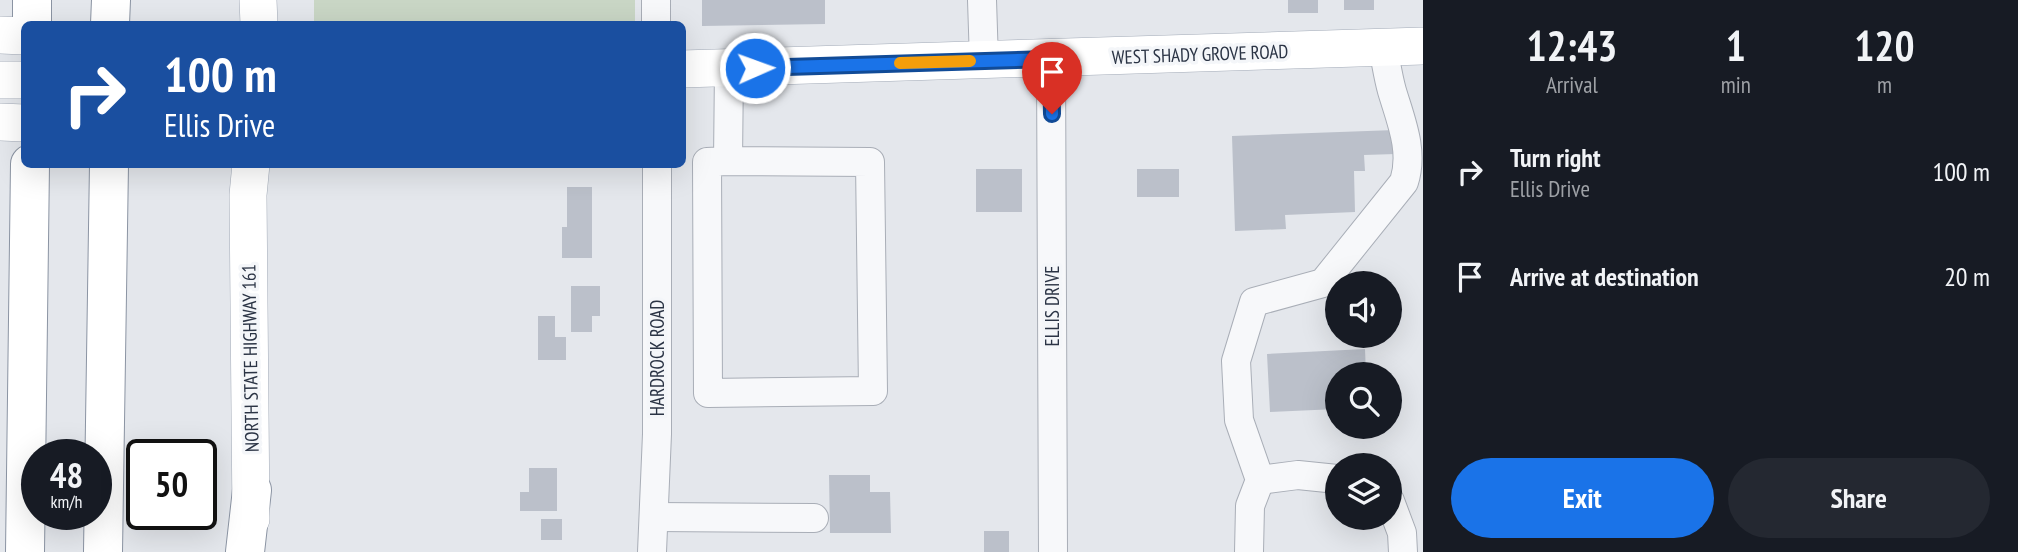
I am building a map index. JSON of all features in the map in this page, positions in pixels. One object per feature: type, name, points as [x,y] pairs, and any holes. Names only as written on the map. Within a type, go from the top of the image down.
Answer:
[{"type":"highway","points":[[32,0],[32,21]]},
{"type":"highway","points":[[110,21],[111,0]]},
{"type":"highway","points":[[25,552],[30,168]]},
{"type":"highway","points":[[103,552],[109,168]]},
{"type":"highway","points":[[246,552],[252,490]]},
{"type":"main road","points":[[258,0],[259,21]]},
{"type":"main road","points":[[0,35],[21,36]]},
{"type":"main road","name":"WEST SHADY GROVE ROAD","points":[[686,69],[1423,46]]},
{"type":"main road","points":[[0,80],[21,80]]},
{"type":"main road","points":[[0,122],[21,123]]},
{"type":"main road","name":"NORTH STATE HIGHWAY 161","points":[[244,175],[252,490],[251,552]]},
{"type":"street","points":[[656,0],[656,21]]},
{"type":"street","points":[[982,0],[984,61]]},
{"type":"street","points":[[1248,552],[1250,506],[1260,480],[1239,420],[1236,361],[1254,302],[1323,283],[1404,182],[1408,171],[1406,132],[1391,88],[1383,48]]},
{"type":"street","name":"ELLIS DRIVE","points":[[1051,59],[1053,552]]},
{"type":"street","points":[[728,161],[729,68]]},
{"type":"street","points":[[728,161],[870,162],[873,391],[708,393],[707,162],[728,161]]},
{"type":"street","name":"HARDROCK ROAD","points":[[652,552],[657,435],[657,168]]},
{"type":"street","points":[[1260,480],[1298,475],[1325,478]]},
{"type":"street","points":[[654,517],[814,518]]},
{"type":"street","points":[[1401,530],[1403,552]]},
{"type":"green space","points":[[314,0],[635,0],[635,21],[314,21]]},
{"type":"building","points":[[702,0],[825,0],[825,24],[702,26]]},
{"type":"building","points":[[1288,0],[1318,0],[1318,13],[1288,13]]},
{"type":"building","points":[[1344,0],[1374,0],[1374,10],[1344,10]]},
{"type":"building","points":[[1395,130],[1396,154],[1364,155],[1365,171],[1354,171],[1355,212],[1285,215],[1286,229],[1235,231],[1232,136]]},
{"type":"building","points":[[976,169],[1022,169],[1022,212],[976,212]]},
{"type":"building","points":[[1137,169],[1179,169],[1179,197],[1137,197]]},
{"type":"building","points":[[567,187],[592,187],[592,258],[562,258],[562,227],[567,227]]},
{"type":"building","points":[[571,286],[600,286],[600,316],[592,316],[592,332],[571,332]]},
{"type":"building","points":[[538,316],[555,316],[555,337],[566,337],[566,360],[538,360]]},
{"type":"building","points":[[1365,349],[1366,362],[1325,362],[1325,410],[1270,412],[1267,354]]},
{"type":"building","points":[[529,468],[557,468],[557,511],[520,511],[520,492],[529,492]]},
{"type":"building","points":[[829,475],[870,475],[870,492],[890,492],[891,533],[830,533]]},
{"type":"building","points":[[541,519],[562,519],[562,540],[541,540]]},
{"type":"building","points":[[984,531],[1009,531],[1009,552],[984,552]]},
{"type":"slow traffic","points":[[900,63],[970,61]]},
{"type":"route","points":[[755,68],[1051,59],[1052,114]]}]
